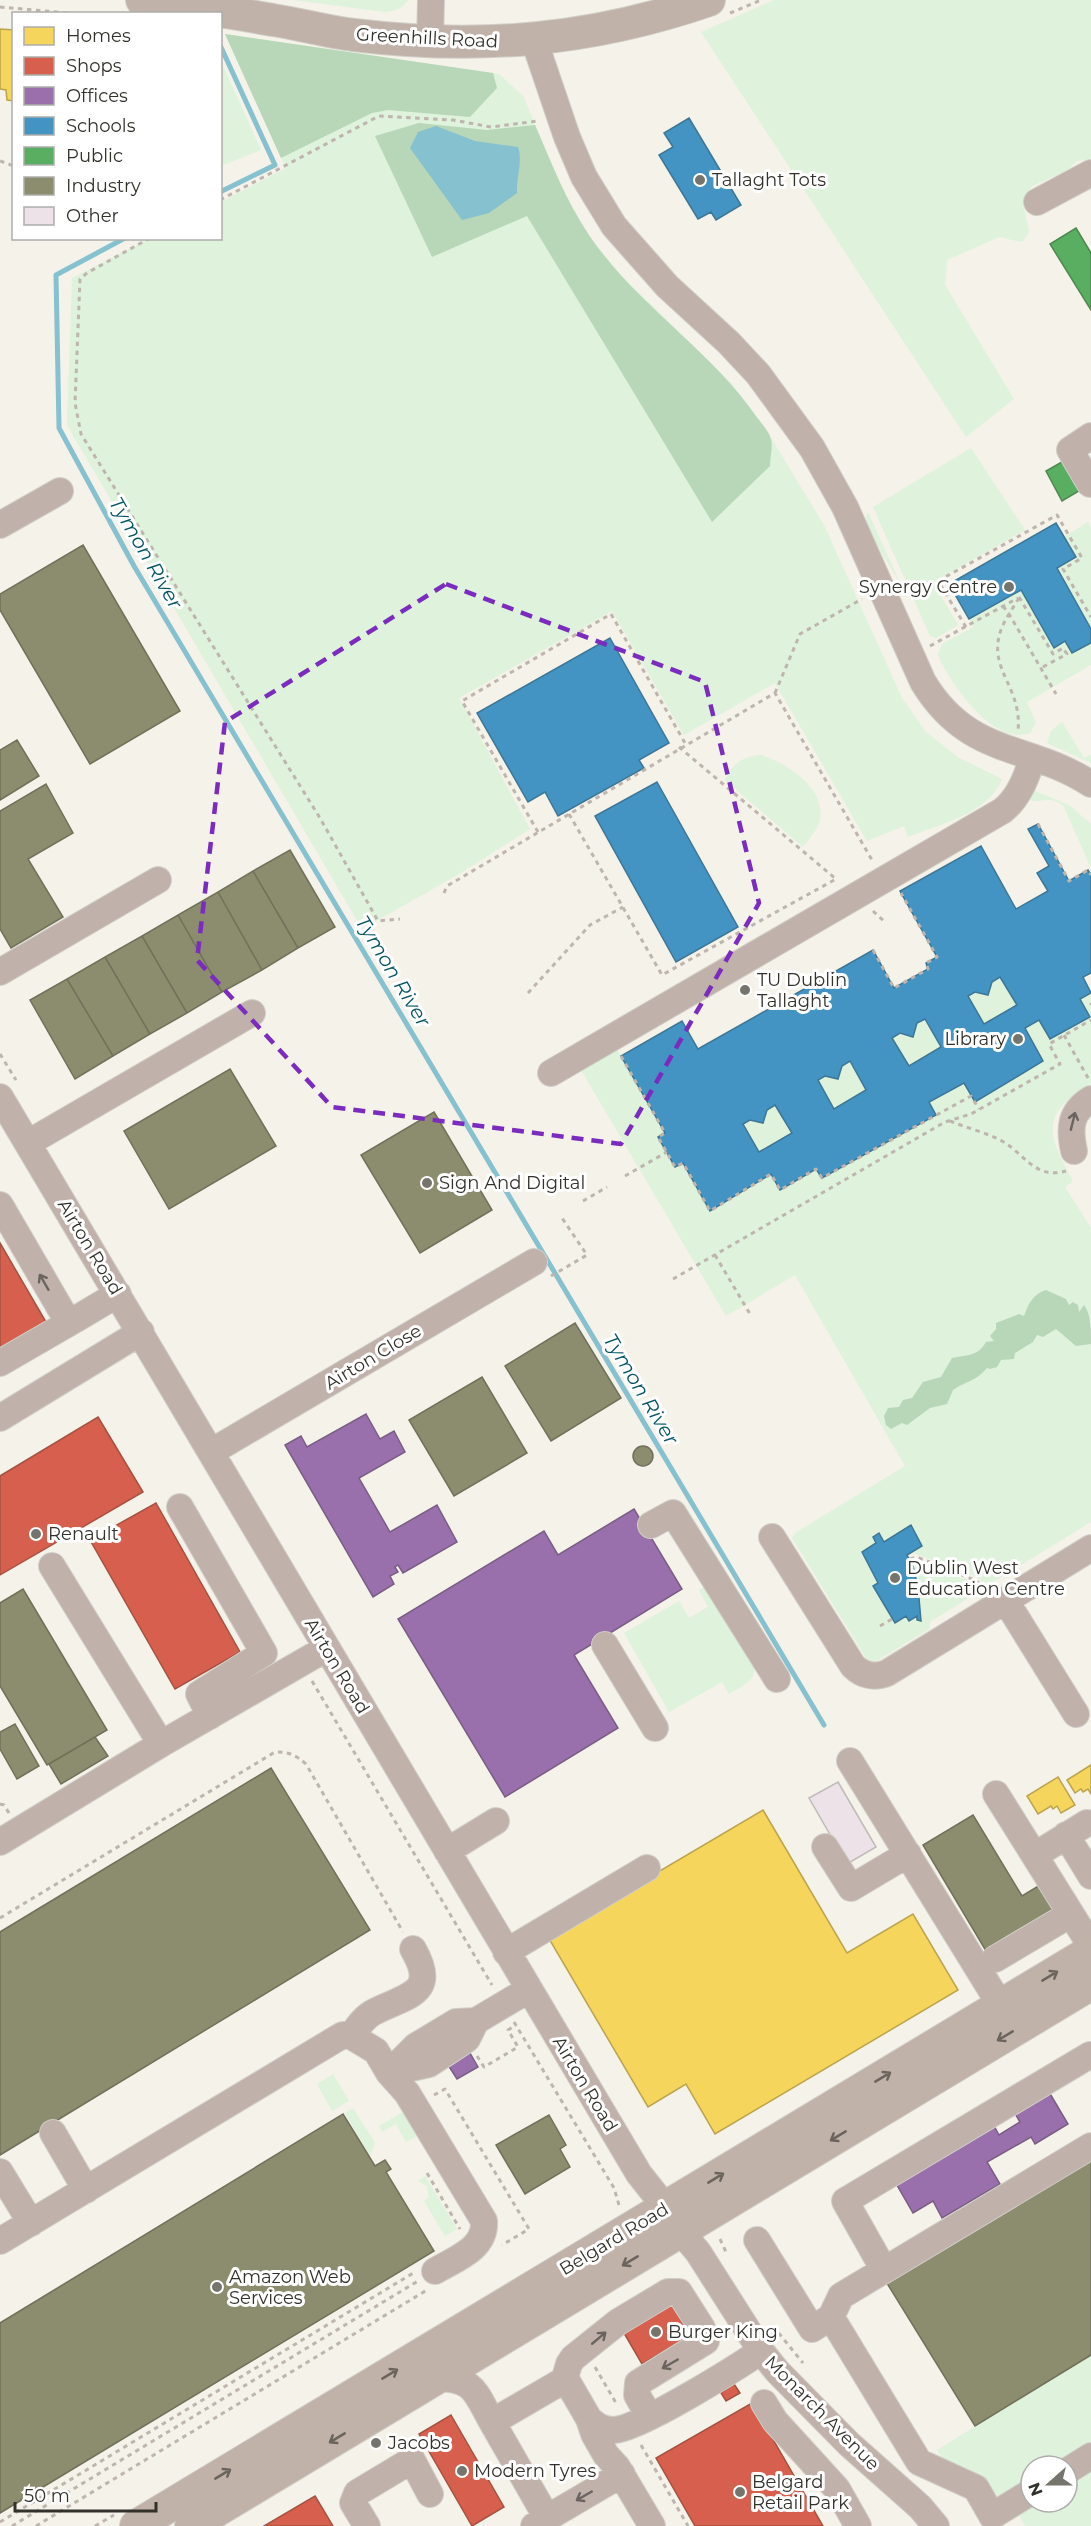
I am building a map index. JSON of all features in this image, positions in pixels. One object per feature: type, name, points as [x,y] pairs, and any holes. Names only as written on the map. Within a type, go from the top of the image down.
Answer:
[{"type":"main road","name":"Greenhills Road","points":[[142,0],[272,19],[351,35],[487,43],[534,40],[616,27],[710,0]]},
{"type":"main road","name":"Belgard Road","points":[[191,2526],[437,2378],[673,2220],[1001,2006],[1091,1951]]},
{"type":"main road","name":"Belgard Road","points":[[129,2518],[673,2220],[1091,1984]]},
{"type":"street","points":[[430,0],[430,41]]},
{"type":"street","points":[[534,40],[567,137],[584,177],[614,226],[666,286],[729,343],[751,367],[805,438],[845,507],[923,682],[934,699],[946,713],[974,734],[1011,752],[1025,749],[1091,784]]},
{"type":"street","points":[[1037,202],[1091,173]]},
{"type":"street","points":[[1090,484],[1070,450],[1091,436]]},
{"type":"street","points":[[0,525],[60,491]]},
{"type":"street","points":[[551,1073],[1007,807],[1025,779],[1025,749]]},
{"type":"street","points":[[0,972],[158,880]]},
{"type":"street","points":[[28,1143],[252,1013]]},
{"type":"street","points":[[1072,1160],[1072,1120],[1076,1110],[1091,1091]]},
{"type":"street","name":"Airton Road","points":[[0,1097],[528,1990],[639,2174],[673,2220]]},
{"type":"street","points":[[0,1205],[64,1316],[76,1319]]},
{"type":"street","name":"Airton Close","points":[[211,1452],[541,1270]]},
{"type":"street","points":[[0,1363],[118,1294]]},
{"type":"street","points":[[0,1419],[141,1332]]},
{"type":"street","points":[[180,1507],[260,1641],[264,1653],[199,1694],[210,1716]]},
{"type":"street","points":[[651,1525],[673,1513],[777,1679]]},
{"type":"street","points":[[772,1536],[853,1666],[864,1674],[879,1676],[887,1673],[995,1597],[1091,1548]]},
{"type":"street","points":[[52,1566],[161,1744]]},
{"type":"street","points":[[995,1597],[1076,1714]]},
{"type":"street","points":[[605,1646],[655,1728]]},
{"type":"street","points":[[0,1842],[161,1744],[327,1648]]},
{"type":"street","points":[[850,1761],[1001,2006]]},
{"type":"street","points":[[996,1794],[1091,1946]]},
{"type":"street","points":[[447,1851],[496,1821]]},
{"type":"street","points":[[1045,1849],[1077,1829],[1091,1876]]},
{"type":"street","points":[[825,1847],[851,1888],[908,1854]]},
{"type":"street","points":[[506,1952],[647,1868]]},
{"type":"street","points":[[995,1959],[1071,1914]]},
{"type":"street","points":[[351,2036],[371,2014],[394,2004],[422,1984],[424,1978],[422,1969],[413,1949]]},
{"type":"street","points":[[389,2073],[429,2064],[467,2039],[476,2021],[528,1990]]},
{"type":"street","points":[[0,2241],[336,2039],[351,2036],[376,2051],[389,2073],[408,2093],[484,2221],[482,2238],[476,2246],[429,2276]]},
{"type":"street","points":[[884,2270],[845,2201],[1090,2055]]},
{"type":"street","points":[[53,2133],[86,2190]]},
{"type":"street","points":[[757,2240],[812,2329],[831,2317],[841,2296],[1091,2145]]},
{"type":"street","points":[[0,2172],[31,2223]]},
{"type":"street","name":"Monarch Avenue","points":[[673,2220],[698,2252],[761,2351],[781,2376],[812,2408],[920,2506],[936,2526]]},
{"type":"street","points":[[492,2422],[564,2381],[573,2358],[618,2322],[668,2292],[679,2292],[702,2328],[706,2341],[638,2384],[634,2422],[621,2437],[617,2447],[620,2470]]},
{"type":"street","points":[[831,2317],[919,2462],[976,2488],[991,2521],[1019,2501]]},
{"type":"street","points":[[589,2419],[599,2427],[606,2429],[634,2422],[739,2366],[761,2351]]},
{"type":"street","points":[[437,2378],[465,2382],[473,2388],[540,2522],[620,2470]]},
{"type":"street","points":[[564,2381],[570,2383],[606,2455],[620,2470],[652,2526]]},
{"type":"street","points":[[764,2403],[775,2421],[837,2489],[858,2526]]},
{"type":"street","points":[[367,2526],[353,2504],[357,2493],[412,2460],[430,2494]]},
{"type":"path","points":[[0,7],[56,12]]},
{"type":"path","points":[[536,111],[543,129]]},
{"type":"path","points":[[222,199],[379,116],[453,120],[491,127],[540,120]]},
{"type":"path","points":[[146,240],[80,279],[75,403],[81,434],[320,818],[378,921],[400,919]]},
{"type":"path","points":[[966,627],[939,581],[1056,515],[1082,558],[1063,569],[1091,617]]},
{"type":"path","points":[[444,893],[447,886],[774,693],[800,634],[882,590]]},
{"type":"path","points":[[1019,597],[998,634],[996,653],[1014,698],[1025,749]]},
{"type":"path","points":[[930,646],[1019,597]]},
{"type":"path","points":[[1019,597],[1053,654],[1063,648],[1067,654],[1041,668]]},
{"type":"path","points":[[1004,606],[1056,694]]},
{"type":"path","points":[[538,832],[462,701],[611,614],[686,743]]},
{"type":"path","points":[[926,636],[934,655]]},
{"type":"path","points":[[774,693],[878,869]]},
{"type":"path","points":[[679,747],[885,922]]},
{"type":"path","points":[[569,814],[662,975],[836,879]]},
{"type":"path","points":[[1038,824],[1069,881],[1088,870],[1091,875]]},
{"type":"path","points":[[873,950],[894,988],[928,969],[926,963],[937,957],[900,891]]},
{"type":"path","points":[[528,993],[590,925],[623,908]]},
{"type":"path","points":[[674,1280],[950,1121],[979,1109],[1060,1064],[1049,1044],[1091,1020]]},
{"type":"path","points":[[1064,1035],[1091,1091]]},
{"type":"path","points":[[621,1056],[665,1133],[658,1137],[675,1167],[683,1163],[710,1211],[771,1174],[780,1190],[816,1169],[822,1178],[971,1095],[979,1109]]},
{"type":"path","points":[[950,1121],[1002,1140],[1036,1169],[1049,1173],[1072,1160]]},
{"type":"path","points":[[626,1176],[667,1152]]},
{"type":"path","points":[[583,1201],[607,1187]]},
{"type":"path","points":[[541,1270],[566,1267],[587,1255],[562,1218]]},
{"type":"path","points":[[715,1255],[750,1314]]},
{"type":"path","points":[[910,1559],[917,1557],[977,1581],[995,1597]]},
{"type":"path","points":[[880,1626],[892,1619]]},
{"type":"path","points":[[311,1679],[614,2188],[620,2204],[616,2212]]},
{"type":"path","points":[[0,1918],[275,1752],[286,1752],[295,1755],[306,1764],[413,1949]]},
{"type":"path","points":[[431,2097],[445,2089],[529,2229],[499,2247]]},
{"type":"path","points":[[427,2173],[460,2230],[454,2235]]},
{"type":"path","points":[[720,2239],[727,2256]]},
{"type":"path","points":[[0,2522],[429,2276]]},
{"type":"path","points":[[12,2526],[429,2276]]},
{"type":"path","points":[[36,2526],[429,2276]]},
{"type":"path","points":[[773,2325],[807,2368]]},
{"type":"path","points":[[591,2361],[634,2422],[688,2526]]},
{"type":"path","points":[[95,2526],[129,2518]]},
{"type":"highlighted area","points":[[446,584],[705,682],[759,903],[621,1144],[332,1107],[197,960],[225,722]]},
{"type":"green space","points":[[293,0],[408,0],[398,9],[385,12]]},
{"type":"green space","points":[[774,0],[1091,0],[1091,159],[1077,161],[1066,171],[1032,186],[1023,203],[1029,232],[1022,242],[999,237],[947,260],[945,285],[1014,399],[966,437],[701,32]]},
{"type":"green space","points":[[225,34],[499,74],[523,96],[565,194],[589,236],[620,274],[731,383],[771,438],[824,525],[902,698],[926,732],[959,758],[1002,779],[995,791],[975,809],[948,822],[908,837],[904,826],[867,841],[775,683],[684,735],[612,611],[459,698],[530,829],[459,874],[362,929],[67,425],[72,278],[147,240],[222,240],[222,201],[286,168]]},
{"type":"green space","points":[[225,34],[493,73],[497,88],[470,117],[388,110],[372,113],[281,158]]},
{"type":"green space","points":[[222,63],[261,150],[222,166]]},
{"type":"green space","points":[[419,123],[487,130],[535,125],[573,209],[607,260],[717,369],[764,427],[772,442],[770,466],[712,522],[527,216],[432,257],[375,136]]},
{"type":"green space","points":[[971,448],[1025,530],[933,582],[958,625],[936,638],[930,636],[873,507]]},
{"type":"green space","points":[[868,512],[901,585],[866,527]]},
{"type":"green space","points":[[1088,522],[1091,527],[1091,629],[1057,568],[1076,557],[1064,537]]},
{"type":"green space","points":[[1021,590],[1054,648],[1065,641],[1073,653],[1091,643],[1091,665],[1027,702],[1036,723],[1030,733],[1016,735],[1002,730],[975,709],[952,681],[938,655],[942,644],[973,627],[969,619]]},
{"type":"green space","points":[[1062,722],[1084,758],[1091,755],[1091,763],[1047,743],[1051,731]]},
{"type":"green space","points":[[761,755],[782,764],[802,778],[817,797],[820,808],[819,823],[803,847],[725,780],[731,769],[739,762]]},
{"type":"green space","points":[[1028,788],[1069,805],[1091,824],[1091,868],[1063,805],[1051,800],[1032,800],[1027,797]]},
{"type":"green space","points":[[1000,977],[1017,1005],[984,1024],[968,996],[975,992],[988,995],[992,982]]},
{"type":"green space","points":[[1091,993],[1091,1085],[1074,1095],[1062,1106],[1055,1116],[1053,1127],[1058,1151],[1073,1181],[1065,1187],[1091,1228],[1091,1522],[985,1587],[978,1577],[884,1542],[879,1534],[873,1537],[876,1543],[862,1553],[878,1583],[873,1586],[895,1623],[906,1616],[909,1621],[917,1616],[917,1620],[921,1620],[913,1566],[920,1562],[975,1583],[980,1591],[930,1622],[929,1629],[878,1660],[871,1661],[866,1658],[792,1538],[795,1533],[905,1466],[795,1275],[726,1316],[581,1070],[617,1049],[665,1133],[659,1137],[683,1163],[710,1211],[771,1174],[780,1189],[816,1169],[822,1178],[935,1115],[929,1102],[964,1083],[1025,1028],[1039,1020],[1050,1039],[1090,1017],[1080,999]]},
{"type":"green space","points":[[925,1019],[941,1047],[909,1066],[892,1038],[900,1033],[913,1036],[917,1023]]},
{"type":"green space","points":[[850,1061],[866,1090],[834,1109],[818,1080],[825,1076],[838,1079],[842,1066]]},
{"type":"green space","points":[[775,1105],[792,1133],[759,1152],[743,1124]]},
{"type":"green space","points":[[1046,1290],[1066,1299],[1069,1305],[1073,1302],[1078,1305],[1079,1312],[1084,1305],[1091,1328],[1091,1344],[1076,1346],[1056,1329],[1043,1337],[1037,1335],[1033,1342],[1015,1353],[1014,1359],[1001,1360],[997,1367],[987,1368],[974,1379],[953,1390],[947,1404],[930,1408],[907,1425],[902,1423],[891,1429],[886,1425],[884,1416],[888,1408],[899,1407],[903,1400],[912,1398],[923,1382],[941,1377],[952,1358],[975,1353],[986,1342],[994,1341],[990,1336],[996,1329],[996,1323],[1019,1314],[1024,1316],[1032,1300]]},
{"type":"green space","points":[[710,1584],[755,1665],[753,1676],[747,1683],[729,1694],[722,1682],[669,1712],[624,1633],[679,1601],[689,1618],[708,1607],[699,1590]]},
{"type":"green space","points":[[333,2074],[349,2101],[332,2111],[317,2084]]},
{"type":"green space","points":[[353,2108],[375,2143],[370,2156],[345,2113]]},
{"type":"green space","points":[[403,2112],[407,2119],[411,2117],[419,2135],[406,2142],[396,2124],[382,2132],[379,2126]]},
{"type":"green space","points":[[425,2176],[457,2229],[445,2236],[424,2201],[429,2197],[427,2186],[418,2181]]},
{"type":"green space","points":[[1091,2355],[1091,2442],[1071,2454],[1019,2454],[1019,2485],[975,2511],[937,2450]]},
{"type":"green space","points":[[1091,2464],[1091,2526],[1025,2526],[1016,2509],[1019,2508],[1019,2514],[1079,2514],[1079,2472]]},
{"type":"water","points":[[436,126],[475,141],[518,147],[520,158],[517,193],[489,213],[462,220],[410,148],[418,132]]},
{"type":"building: Homes","points":[[0,29],[12,30],[12,101],[7,100],[6,90],[0,89]]},
{"type":"building: Homes","points":[[1091,1765],[1091,1794],[1088,1789],[1083,1792],[1081,1789],[1075,1793],[1067,1780]]},
{"type":"building: Homes","points":[[1058,1777],[1075,1805],[1061,1813],[1057,1806],[1053,1809],[1051,1806],[1038,1814],[1027,1796]]},
{"type":"building: Homes","points":[[763,1810],[847,1953],[913,1914],[958,1990],[715,2134],[686,2084],[648,2107],[548,1937]]},
{"type":"building: Shops","points":[[0,1243],[46,1322],[0,1348]]},
{"type":"building: Shops","name":"Renault","points":[[98,1417],[143,1492],[0,1575],[0,1476]]},
{"type":"building: Shops","points":[[156,1503],[240,1652],[175,1689],[90,1540]]},
{"type":"building: Shops","name":"Burger King","points":[[670,2300],[691,2336],[642,2364],[621,2328]]},
{"type":"building: Shops","points":[[734,2384],[740,2393],[726,2401],[721,2393]]},
{"type":"building: Shops","name":"Belgard Retail Park","points":[[752,2403],[823,2526],[695,2526],[656,2458]]},
{"type":"building: Shops","name":"Modern Tyres","points":[[451,2415],[504,2507],[472,2526],[419,2434]]},
{"type":"building: Shops","points":[[315,2496],[333,2526],[264,2526]]},
{"type":"building: Offices","points":[[366,1414],[380,1439],[394,1431],[405,1452],[359,1478],[390,1532],[437,1505],[457,1542],[403,1573],[398,1565],[395,1567],[398,1572],[390,1576],[394,1584],[373,1597],[285,1445],[301,1436],[307,1447]]},
{"type":"building: Offices","points":[[634,1509],[682,1589],[574,1655],[618,1728],[505,1797],[398,1619],[544,1531],[558,1555]]},
{"type":"building: Offices","points":[[470,2053],[478,2067],[457,2079],[448,2065]]},
{"type":"building: Offices","points":[[1049,2092],[1068,2124],[1035,2144],[1031,2137],[987,2162],[1000,2184],[942,2218],[933,2201],[913,2213],[894,2180],[992,2122],[999,2135],[1020,2122],[1014,2112]]},
{"type":"building: Schools","name":"Tallaght Tots","points":[[689,118],[741,205],[716,220],[711,212],[698,219],[659,155],[673,147],[664,133]]},
{"type":"building: Schools","name":"Synergy Centre","points":[[1056,523],[1076,557],[1057,568],[1091,629],[1091,643],[1072,653],[1065,641],[1054,648],[1021,590],[969,619],[949,584]]},
{"type":"building: Schools","points":[[610,638],[669,743],[639,760],[644,768],[558,816],[545,792],[528,802],[477,713]]},
{"type":"building: Schools","points":[[657,782],[738,927],[676,962],[595,816]]},
{"type":"building: Schools","points":[[1038,824],[1069,881],[1088,870],[1091,875],[1091,973],[1083,977],[1091,993],[1080,999],[1090,1017],[1050,1039],[1039,1020],[1025,1028],[1043,1061],[975,1102],[964,1083],[929,1102],[936,1115],[822,1178],[816,1169],[780,1190],[771,1174],[710,1211],[683,1163],[675,1167],[658,1137],[665,1133],[621,1056],[682,1021],[698,1049],[873,950],[894,988],[928,969],[926,963],[937,957],[900,891],[981,846],[1016,909],[1048,891],[1037,873],[1049,866],[1028,829]],"holes":[[[1000,977],[1017,1005],[984,1024],[968,996],[975,992],[988,995],[992,982]],[[925,1019],[941,1047],[909,1066],[892,1038],[900,1033],[913,1037],[917,1023]],[[850,1061],[866,1090],[834,1109],[818,1080],[825,1076],[838,1079],[842,1066]],[[775,1105],[792,1133],[759,1152],[743,1124],[750,1120],[763,1123],[767,1110]]]},
{"type":"building: Schools","name":"Dublin West Education Centre","points":[[911,1525],[922,1546],[907,1555],[913,1566],[918,1587],[921,1621],[917,1620],[917,1616],[909,1621],[906,1616],[895,1623],[873,1586],[878,1583],[862,1552],[876,1543],[873,1537],[879,1533],[884,1542]]},
{"type":"building: Public","points":[[1076,228],[1091,253],[1091,310],[1050,244]]},
{"type":"building: Public","points":[[1067,459],[1084,488],[1062,501],[1046,471]]},
{"type":"building: Industry","points":[[83,545],[180,711],[90,764],[0,610],[0,594]]},
{"type":"building: Industry","points":[[17,740],[39,776],[0,800],[0,750]]},
{"type":"building: Industry","points":[[46,784],[73,833],[28,859],[63,917],[11,948],[0,929],[0,811]]},
{"type":"building: Industry","points":[[290,850],[335,927],[298,948],[253,871]]},
{"type":"building: Industry","points":[[253,871],[298,948],[262,970],[218,892]]},
{"type":"building: Industry","points":[[218,892],[262,970],[222,992],[178,915]]},
{"type":"building: Industry","points":[[178,915],[222,992],[187,1013],[142,936]]},
{"type":"building: Industry","points":[[142,936],[187,1013],[150,1034],[105,957]]},
{"type":"building: Industry","points":[[105,957],[150,1034],[113,1056],[67,979]]},
{"type":"building: Industry","points":[[67,979],[113,1056],[75,1079],[30,1000]]},
{"type":"building: Industry","points":[[230,1069],[276,1146],[169,1209],[124,1131]]},
{"type":"building: Industry","name":"Sign And Digital","points":[[434,1112],[492,1210],[420,1253],[361,1155]]},
{"type":"building: Industry","points":[[575,1323],[621,1398],[551,1441],[505,1366]]},
{"type":"building: Industry","points":[[482,1377],[527,1453],[454,1496],[409,1420]]},
{"type":"building: Industry","points":[[643,1446],[650,1449],[653,1456],[650,1463],[643,1466],[636,1463],[633,1456],[636,1449]]},
{"type":"building: Industry","points":[[23,1589],[107,1730],[47,1765],[0,1686],[0,1603]]},
{"type":"building: Industry","points":[[15,1724],[39,1766],[17,1779],[0,1749],[0,1732]]},
{"type":"building: Industry","points":[[95,1737],[108,1756],[61,1784],[49,1764]]},
{"type":"building: Industry","points":[[271,1768],[370,1930],[0,2155],[0,1932]]},
{"type":"building: Industry","points":[[973,1815],[1022,1896],[1045,1882],[1060,1907],[986,1951],[923,1845]]},
{"type":"building: Industry","name":"Amazon Web Services","points":[[343,2114],[375,2166],[385,2160],[391,2169],[386,2172],[434,2251],[0,2513],[0,2323]]},
{"type":"building: Industry","points":[[549,2115],[566,2145],[560,2149],[570,2167],[525,2194],[496,2145]]},
{"type":"building: Industry","points":[[1091,2152],[1091,2355],[975,2426],[885,2280]]},
{"type":"building: Other","points":[[838,1782],[876,1847],[847,1864],[809,1798]]},
{"type":"waterway","name":"Tymon River","points":[[222,49],[275,165],[222,191]]},
{"type":"waterway","name":"Tymon River","points":[[121,240],[56,275],[59,428],[134,566],[824,1725]]},
{"type":"place","name":"Tallaght Tots","points":[[700,180]]},
{"type":"place","name":"Synergy Centre","points":[[1009,587]]},
{"type":"place","name":"TU Dublin Tallaght","points":[[745,990]]},
{"type":"place","name":"Library","points":[[1018,1039]]},
{"type":"place","name":"Sign And Digital","points":[[427,1183]]},
{"type":"place","name":"Renault","points":[[36,1534]]},
{"type":"place","name":"Dublin West Education Centre","points":[[895,1578]]},
{"type":"place","name":"Amazon Web Services","points":[[217,2287]]},
{"type":"place","name":"Burger King","points":[[656,2332]]},
{"type":"place","name":"Jacobs","points":[[376,2443]]},
{"type":"place","name":"Modern Tyres","points":[[462,2471]]},
{"type":"place","name":"Belgard Retail Park","points":[[740,2492]]}]
